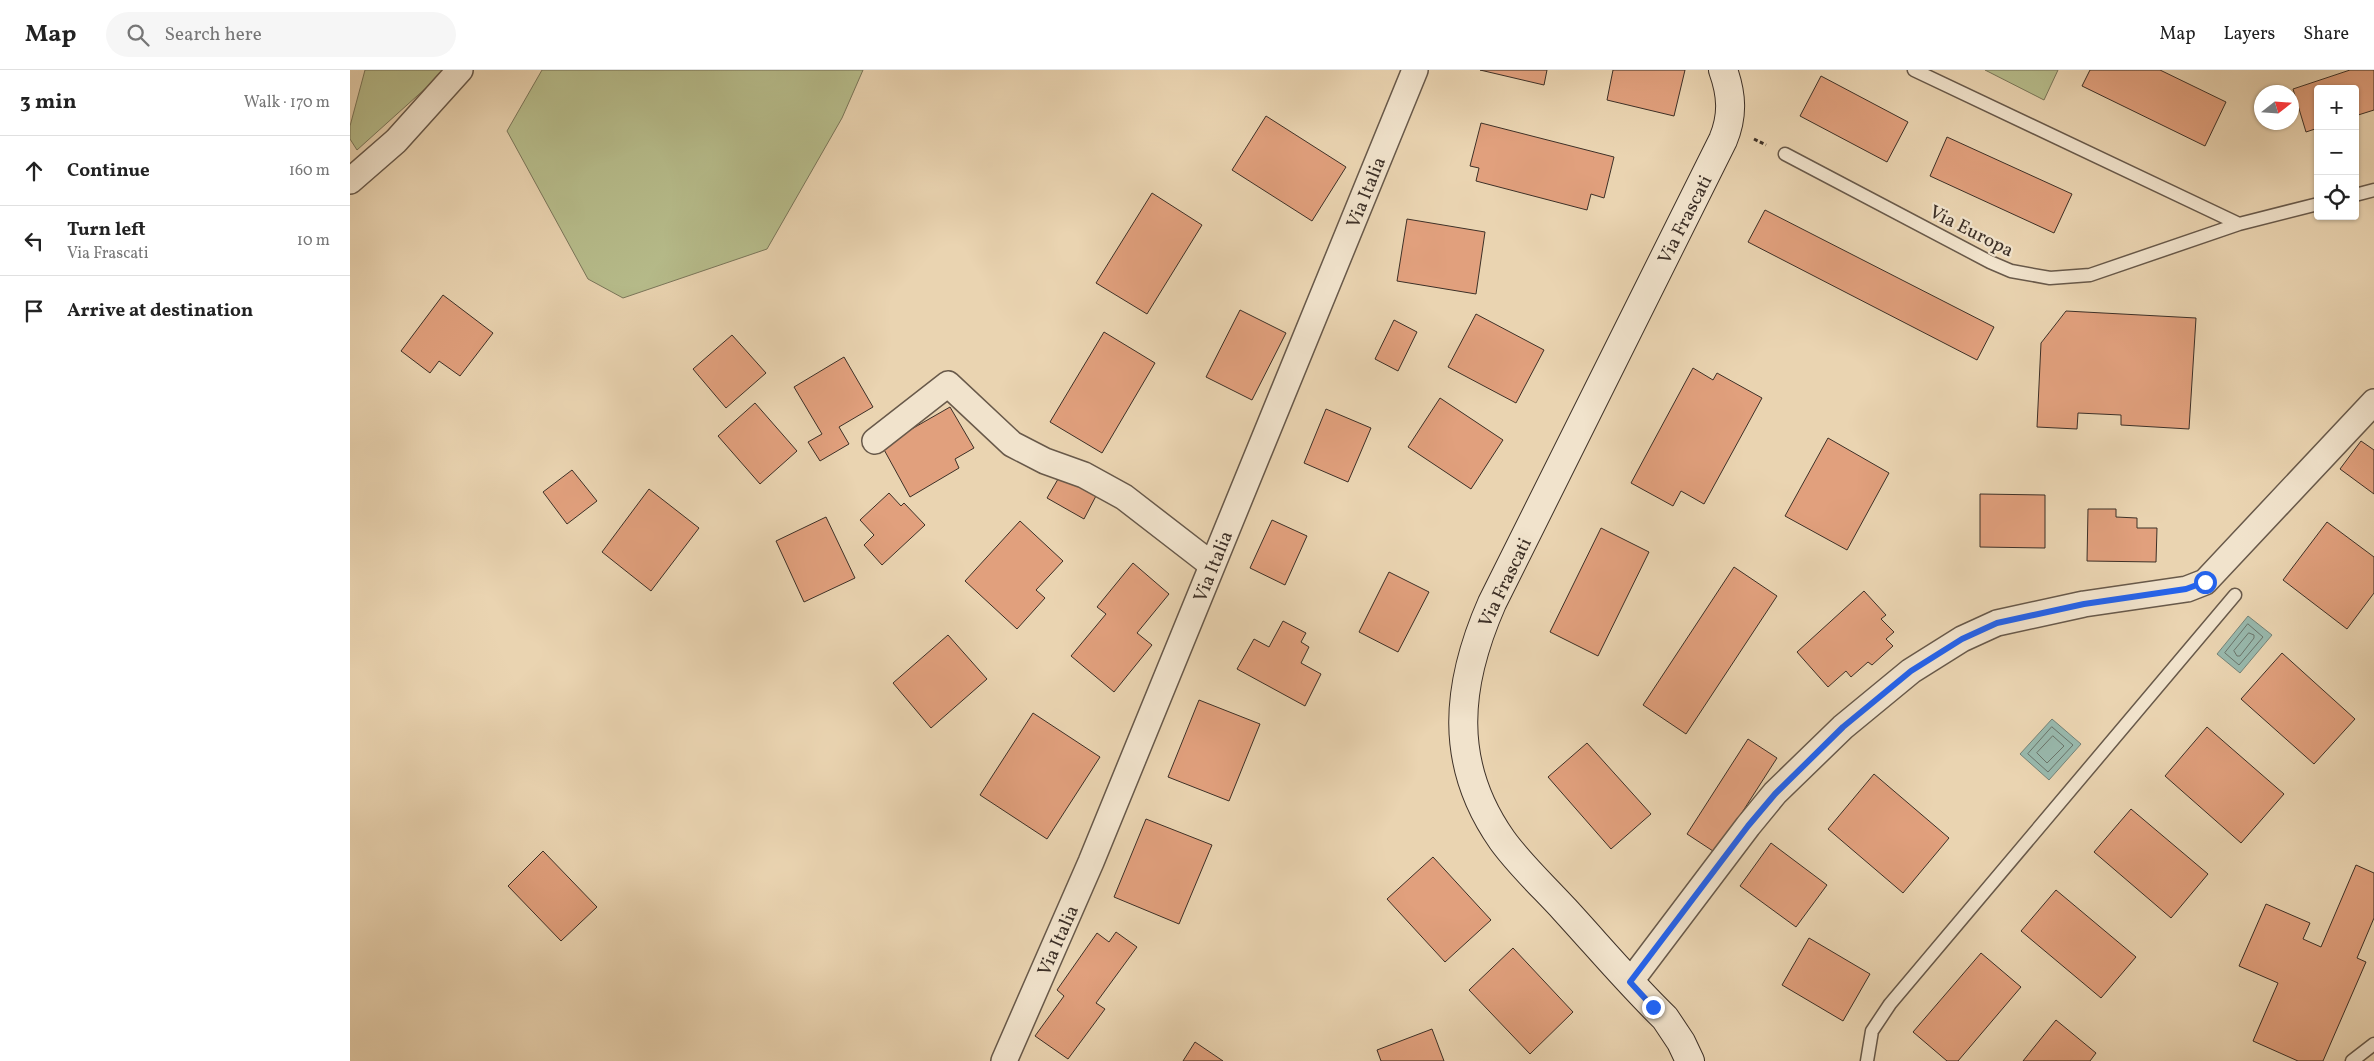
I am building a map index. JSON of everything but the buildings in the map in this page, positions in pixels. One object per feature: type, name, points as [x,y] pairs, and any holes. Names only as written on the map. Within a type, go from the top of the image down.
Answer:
[{"type":"main road","name":"Via Frascati","points":[[1690,1061],[1674,1030],[1516,857],[1492,825],[1474,788],[1464,757],[1462,724],[1464,696],[1474,648],[1492,603],[1724,140],[1732,108],[1723,70]]},
{"type":"street","points":[[350,181],[396,141],[460,70]]},
{"type":"street","name":"Via Italia","points":[[1004,1061],[1091,862],[1415,70]]},
{"type":"street","points":[[875,441],[948,384],[1012,444],[1045,461],[1084,475],[1124,497],[1212,565]]},
{"type":"street","points":[[1630,982],[1766,804],[1826,742],[1893,685],[1962,639],[1997,623],[2084,604],[2186,589],[2205,582],[2374,402]]},
{"type":"lane","points":[[1914,70],[2239,224]]},
{"type":"lane","name":"Via Europa","points":[[1785,154],[1990,262],[2011,271],[2050,278],[2090,275],[2239,224],[2314,205]]},
{"type":"lane","points":[[2359,194],[2374,190]]},
{"type":"lane","points":[[1867,1061],[1872,1031],[1890,1004],[2235,595]]},
{"type":"lane","points":[[2352,1061],[2374,1044]]},
{"type":"green space","points":[[365,70],[443,70],[437,78],[357,150],[350,139],[350,126]]},
{"type":"green space","points":[[542,70],[863,70],[842,118],[767,249],[623,298],[588,279],[507,131]]},
{"type":"green space","points":[[1985,70],[2058,70],[2044,100]]},
{"type":"water","points":[[2248,616],[2272,635],[2240,673],[2217,654]]},
{"type":"water","points":[[2052,719],[2081,744],[2049,780],[2020,754]]},
{"type":"route","points":[[1653,1007],[1630,982],[1748,826],[1792,776],[1826,742],[1876,698],[1911,671],[1986,626],[2010,619],[2084,604],[2186,589],[2205,582]]}]
